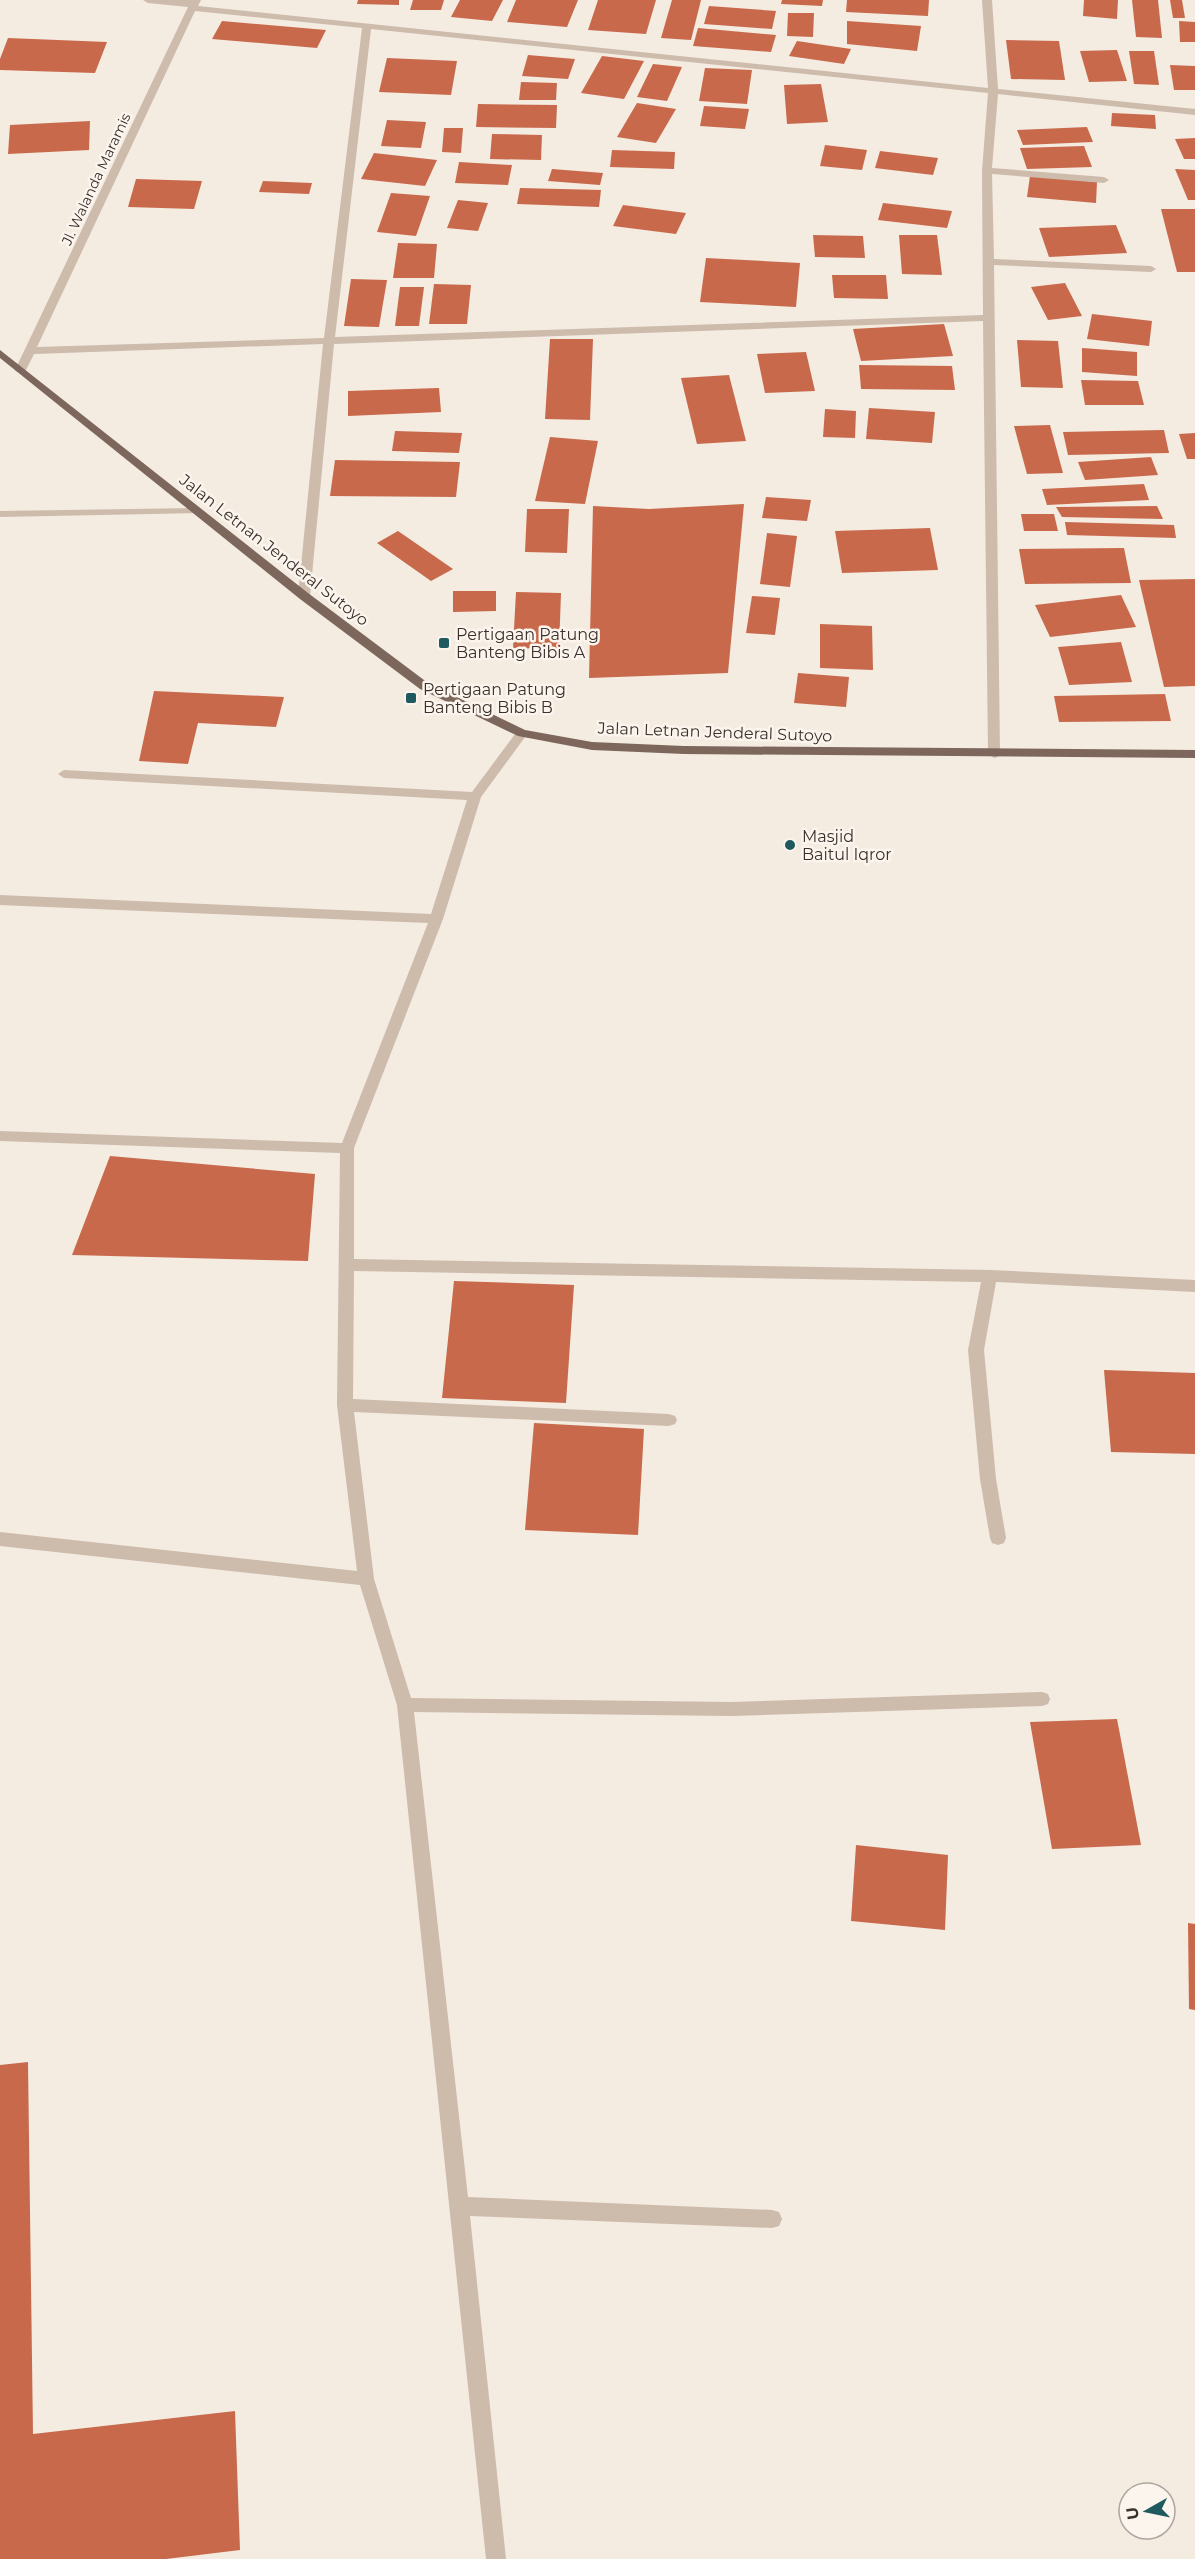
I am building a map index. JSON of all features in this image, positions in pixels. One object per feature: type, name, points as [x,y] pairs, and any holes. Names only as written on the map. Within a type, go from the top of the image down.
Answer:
[{"type":"main road","name":"Jalan Letnan Jenderal Sutoyo","points":[[0,354],[304,596],[424,686],[522,733],[592,746],[649,748],[994,754],[1195,754]]},
{"type":"street","points":[[148,0],[1195,112]]},
{"type":"street","points":[[987,0],[993,91],[987,171],[994,754]]},
{"type":"street","name":"Jl. Walanda Maramis","points":[[21,370],[194,4]]},
{"type":"street","points":[[304,596],[329,339],[367,25]]},
{"type":"street","points":[[987,171],[1104,180]]},
{"type":"street","points":[[989,262],[1151,269]]},
{"type":"street","points":[[30,351],[988,318]]},
{"type":"street","points":[[0,514],[197,511]]},
{"type":"street","points":[[496,2559],[405,1705],[366,1579],[345,1405],[347,1148],[436,918],[475,796],[522,733]]},
{"type":"street","points":[[64,774],[475,796]]},
{"type":"street","points":[[0,900],[436,918]]},
{"type":"street","points":[[0,1136],[347,1148]]},
{"type":"street","points":[[346,1265],[990,1276],[1195,1286]]},
{"type":"street","points":[[990,1276],[976,1350],[988,1479],[998,1538]]},
{"type":"street","points":[[345,1405],[669,1420]]},
{"type":"street","points":[[0,1539],[366,1579]]},
{"type":"street","points":[[405,1705],[731,1709],[1042,1699]]},
{"type":"street","points":[[458,2206],[772,2219]]},
{"type":"building","points":[[358,0],[399,0],[399,5],[357,4]]},
{"type":"building","points":[[413,0],[444,0],[441,10],[410,10]]},
{"type":"building","points":[[460,0],[503,0],[492,21],[451,17]]},
{"type":"building","points":[[516,0],[578,0],[567,27],[507,22]]},
{"type":"building","points":[[598,0],[656,0],[646,34],[588,30]]},
{"type":"building","points":[[672,0],[701,0],[691,40],[661,38]]},
{"type":"building","points":[[782,0],[823,0],[822,6],[781,4]]},
{"type":"building","points":[[847,0],[929,0],[928,16],[846,12]]},
{"type":"building","points":[[1084,0],[1118,0],[1117,19],[1083,16]]},
{"type":"building","points":[[1132,0],[1158,0],[1162,38],[1136,37]]},
{"type":"building","points":[[1170,0],[1182,0],[1185,18],[1173,18]]},
{"type":"building","points":[[709,6],[776,11],[772,29],[704,24]]},
{"type":"building","points":[[788,13],[814,13],[813,37],[787,36]]},
{"type":"building","points":[[222,21],[326,30],[317,48],[212,39]]},
{"type":"building","points":[[847,21],[921,26],[917,51],[847,44]]},
{"type":"building","points":[[1179,21],[1195,22],[1195,42],[1180,42]]},
{"type":"building","points":[[698,28],[776,35],[771,52],[693,46]]},
{"type":"building","points":[[8,38],[107,42],[95,73],[0,70],[0,59]]},
{"type":"building","points":[[1006,40],[1059,41],[1065,80],[1011,79]]},
{"type":"building","points":[[797,41],[851,49],[844,64],[789,56]]},
{"type":"building","points":[[1117,50],[1127,81],[1089,82],[1080,51]]},
{"type":"building","points":[[1129,51],[1154,51],[1159,85],[1134,84]]},
{"type":"building","points":[[528,55],[575,59],[568,79],[522,76]]},
{"type":"building","points":[[602,56],[644,61],[624,99],[581,93]]},
{"type":"building","points":[[387,58],[457,61],[451,95],[379,92]]},
{"type":"building","points":[[653,64],[682,67],[667,101],[637,97]]},
{"type":"building","points":[[1170,65],[1195,66],[1195,90],[1174,90]]},
{"type":"building","points":[[705,68],[752,70],[747,104],[699,101]]},
{"type":"building","points":[[521,82],[557,83],[556,100],[519,100]]},
{"type":"building","points":[[821,84],[828,122],[787,124],[784,85]]},
{"type":"building","points":[[637,103],[676,109],[656,143],[617,137]]},
{"type":"building","points":[[478,104],[557,105],[556,128],[476,127]]},
{"type":"building","points":[[704,106],[749,109],[745,129],[700,126]]},
{"type":"building","points":[[1112,113],[1155,115],[1156,129],[1111,126]]},
{"type":"building","points":[[387,120],[426,122],[421,148],[381,146]]},
{"type":"building","points":[[90,121],[89,150],[8,154],[10,125]]},
{"type":"building","points":[[1087,127],[1093,142],[1023,145],[1017,130]]},
{"type":"building","points":[[444,128],[463,128],[461,153],[442,152]]},
{"type":"building","points":[[492,134],[542,135],[541,160],[490,159]]},
{"type":"building","points":[[1195,138],[1195,159],[1184,159],[1175,139]]},
{"type":"building","points":[[825,145],[867,150],[862,170],[820,166]]},
{"type":"building","points":[[1084,146],[1092,167],[1027,169],[1020,148]]},
{"type":"building","points":[[612,150],[675,152],[674,169],[610,167]]},
{"type":"building","points":[[880,151],[938,158],[933,175],[875,168]]},
{"type":"building","points":[[374,153],[437,160],[425,186],[361,179]]},
{"type":"building","points":[[459,162],[512,165],[508,185],[455,183]]},
{"type":"building","points":[[552,169],[603,173],[600,185],[548,181]]},
{"type":"building","points":[[1175,169],[1195,170],[1195,200],[1188,200]]},
{"type":"building","points":[[1030,176],[1097,182],[1096,203],[1027,197]]},
{"type":"building","points":[[136,179],[202,181],[194,209],[128,207]]},
{"type":"building","points":[[263,181],[312,183],[309,194],[259,192]]},
{"type":"building","points":[[520,188],[601,190],[599,207],[517,204]]},
{"type":"building","points":[[391,193],[430,196],[416,236],[377,232]]},
{"type":"building","points":[[458,200],[488,203],[478,231],[447,228]]},
{"type":"building","points":[[883,203],[952,211],[947,228],[878,220]]},
{"type":"building","points":[[623,205],[686,213],[676,234],[613,226]]},
{"type":"building","points":[[1161,209],[1195,209],[1195,272],[1177,272]]},
{"type":"building","points":[[1116,225],[1127,253],[1049,257],[1039,228]]},
{"type":"building","points":[[813,235],[863,236],[865,258],[815,257]]},
{"type":"building","points":[[899,235],[937,235],[942,275],[902,274]]},
{"type":"building","points":[[398,243],[437,244],[434,278],[393,278]]},
{"type":"building","points":[[706,258],[800,263],[796,307],[700,302]]},
{"type":"building","points":[[832,275],[886,275],[888,299],[834,298]]},
{"type":"building","points":[[351,279],[387,280],[379,327],[344,326]]},
{"type":"building","points":[[1065,283],[1082,316],[1048,320],[1031,287]]},
{"type":"building","points":[[434,284],[471,285],[467,324],[429,324]]},
{"type":"building","points":[[400,287],[424,287],[419,326],[395,326]]},
{"type":"building","points":[[1092,314],[1152,321],[1149,346],[1087,339]]},
{"type":"building","points":[[944,324],[953,356],[861,361],[853,329]]},
{"type":"building","points":[[550,339],[593,339],[590,420],[545,419]]},
{"type":"building","points":[[1017,340],[1058,341],[1063,388],[1021,387]]},
{"type":"building","points":[[1082,348],[1137,352],[1137,376],[1082,372]]},
{"type":"building","points":[[806,352],[815,391],[765,393],[757,354]]},
{"type":"building","points":[[859,365],[952,366],[955,390],[861,389]]},
{"type":"building","points":[[729,375],[746,441],[697,444],[681,378]]},
{"type":"building","points":[[1081,380],[1138,381],[1144,405],[1085,405]]},
{"type":"building","points":[[439,388],[441,412],[348,416],[348,391]]},
{"type":"building","points":[[869,408],[935,412],[932,443],[866,439]]},
{"type":"building","points":[[825,409],[856,411],[855,438],[823,437]]},
{"type":"building","points":[[1050,425],[1063,473],[1027,474],[1014,426]]},
{"type":"building","points":[[1164,430],[1169,453],[1068,455],[1063,432]]},
{"type":"building","points":[[395,431],[462,433],[459,453],[392,451]]},
{"type":"building","points":[[1195,433],[1195,459],[1187,459],[1179,434]]},
{"type":"building","points":[[550,437],[598,441],[585,504],[535,501]]},
{"type":"building","points":[[1151,457],[1158,475],[1085,480],[1078,462]]},
{"type":"building","points":[[335,460],[460,462],[456,497],[330,496]]},
{"type":"building","points":[[1144,484],[1149,500],[1047,505],[1042,489]]},
{"type":"building","points":[[766,497],[811,500],[807,521],[762,518]]},
{"type":"building","points":[[744,504],[728,673],[589,678],[593,506],[649,509]]},
{"type":"building","points":[[1157,506],[1163,519],[1062,517],[1056,507]]},
{"type":"building","points":[[527,509],[569,509],[567,553],[525,552]]},
{"type":"building","points":[[1021,514],[1054,514],[1058,531],[1024,531]]},
{"type":"building","points":[[1065,522],[1174,525],[1176,538],[1067,535]]},
{"type":"building","points":[[930,528],[938,570],[842,573],[835,531]]},
{"type":"building","points":[[398,531],[453,569],[431,581],[377,543]]},
{"type":"building","points":[[767,533],[797,536],[790,587],[760,584]]},
{"type":"building","points":[[1124,548],[1131,583],[1025,584],[1019,549]]},
{"type":"building","points":[[1195,579],[1195,686],[1164,687],[1139,580]]},
{"type":"building","points":[[453,591],[496,591],[496,611],[453,612]]},
{"type":"building","points":[[516,592],[561,593],[559,649],[513,648]]},
{"type":"building","points":[[1121,595],[1136,627],[1050,637],[1035,605]]},
{"type":"building","points":[[752,596],[780,598],[775,635],[746,633]]},
{"type":"building","points":[[820,624],[872,626],[873,670],[820,668]]},
{"type":"building","points":[[1121,642],[1132,682],[1069,685],[1058,647]]},
{"type":"building","points":[[798,673],[849,677],[846,707],[794,703]]},
{"type":"building","points":[[154,691],[284,697],[276,727],[198,723],[188,764],[139,761]]},
{"type":"building","points":[[1165,694],[1171,721],[1059,722],[1054,696]]},
{"type":"building","points":[[110,1156],[315,1174],[308,1261],[72,1255]]},
{"type":"building","points":[[454,1281],[574,1285],[566,1403],[442,1398]]},
{"type":"building","points":[[1104,1370],[1195,1373],[1195,1454],[1111,1452]]},
{"type":"building","points":[[534,1423],[644,1429],[638,1535],[525,1530]]},
{"type":"building","points":[[1117,1719],[1141,1845],[1052,1849],[1030,1722]]},
{"type":"building","points":[[856,1845],[948,1855],[945,1930],[851,1921]]},
{"type":"building","points":[[1188,1923],[1195,1924],[1195,2010],[1189,2009]]},
{"type":"building","points":[[28,2062],[33,2434],[235,2411],[240,2550],[166,2559],[0,2559],[0,2065]]},
{"type":"place","name":"Pertigaan Patung Banteng Bibis A","points":[[444,643]]},
{"type":"place","name":"Pertigaan Patung Banteng Bibis B","points":[[411,698]]},
{"type":"place","name":"Masjid Baitul Iqror","points":[[790,845]]}]
